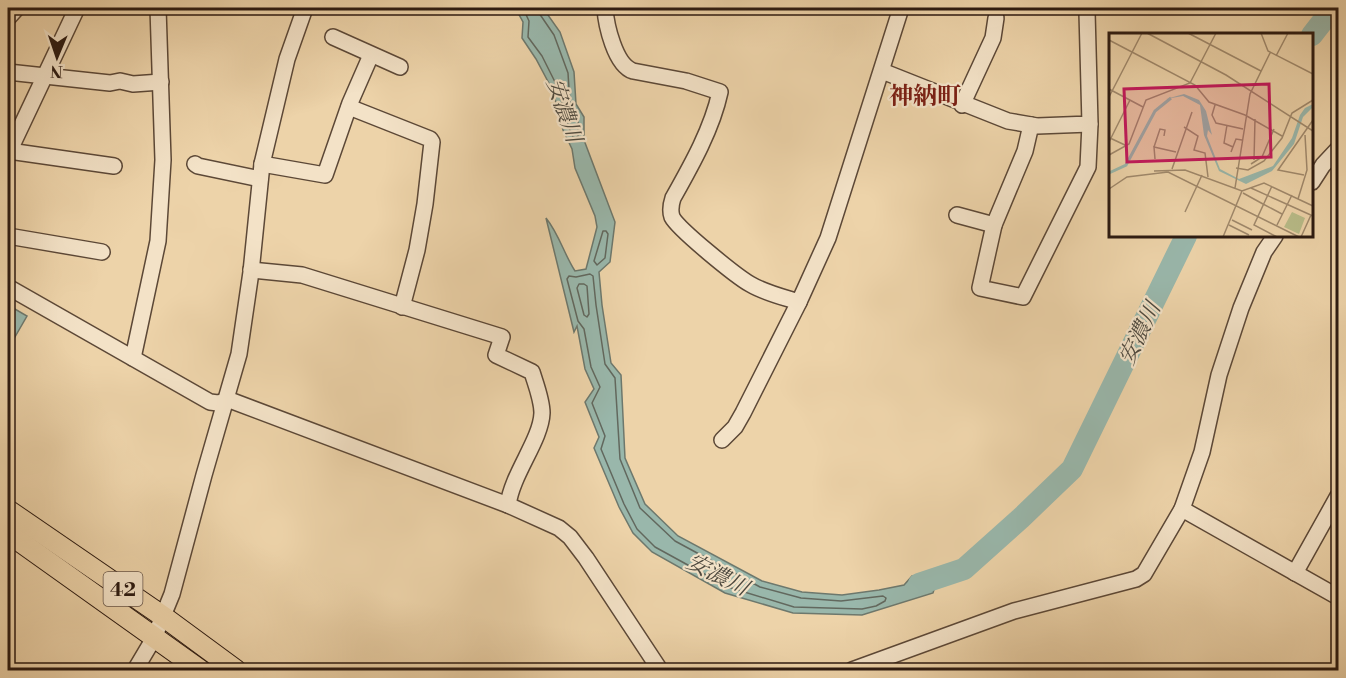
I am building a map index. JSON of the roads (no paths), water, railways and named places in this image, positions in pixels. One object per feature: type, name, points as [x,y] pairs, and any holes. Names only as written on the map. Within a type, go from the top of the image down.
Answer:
[{"type":"main road","name":"42","points":[[8,510],[236,670]]},
{"type":"main road","name":"42","points":[[8,533],[200,670]]},
{"type":"street","points":[[8,18],[17,8]]},
{"type":"street","points":[[77,8],[8,152],[114,166]]},
{"type":"street","points":[[133,358],[158,241],[163,160],[158,8]]},
{"type":"street","points":[[135,670],[164,618],[239,354],[251,270],[261,172],[287,59],[304,8]]},
{"type":"street","points":[[605,8],[616,53],[624,67],[633,71],[707,86],[720,92],[706,132],[673,198],[671,208],[673,218],[681,228],[735,274],[752,285],[799,302]]},
{"type":"street","points":[[722,440],[740,419],[799,302],[828,238],[901,8]]},
{"type":"street","points":[[1031,125],[1024,151],[994,225],[980,288],[1023,297],[1088,167],[1090,124],[1087,12]]},
{"type":"street","points":[[962,105],[993,38],[996,18]]},
{"type":"street","points":[[333,37],[400,67]]},
{"type":"street","points":[[195,164],[261,172],[325,175],[349,107],[371,55]]},
{"type":"street","points":[[882,71],[1008,122],[1031,125],[1090,124]]},
{"type":"street","points":[[8,72],[110,83],[120,81],[133,84],[161,82]]},
{"type":"street","points":[[349,107],[398,125],[432,142],[423,215],[402,307]]},
{"type":"street","points":[[1313,179],[1338,149]]},
{"type":"street","points":[[957,215],[994,225]]},
{"type":"street","points":[[8,236],[102,252]]},
{"type":"street","points":[[852,670],[1014,611],[1136,579],[1148,570],[1182,509],[1202,452],[1219,375],[1241,308],[1264,252],[1274,237]]},
{"type":"street","points":[[251,270],[302,275],[502,337],[496,355],[532,372],[541,406],[541,418],[510,489],[508,505]]},
{"type":"street","points":[[8,286],[210,402],[218,403],[226,400],[508,505],[566,532],[586,558],[660,670]]},
{"type":"street","points":[[1296,573],[1338,496]]},
{"type":"street","points":[[1182,509],[1338,597]]},
{"type":"water","points":[[517,8],[543,8],[560,32],[574,72],[576,104],[584,117],[584,140],[615,222],[610,262],[599,272],[602,305],[611,363],[621,375],[625,458],[645,504],[678,536],[762,581],[802,592],[842,595],[904,585],[912,576],[959,574],[936,583],[933,593],[862,615],[793,613],[725,593],[652,552],[633,533],[619,507],[594,448],[599,437],[585,402],[594,389],[585,369],[577,326],[574,332],[546,218],[575,271],[586,269],[597,227],[595,216],[575,168],[572,149],[563,130],[553,91],[522,38],[523,22]]},
{"type":"water","points":[[8,305],[27,316],[8,349]]},
{"type":"waterway","name":"安濃川","points":[[1313,34],[1333,8]]},
{"type":"waterway","name":"安濃川","points":[[919,584],[964,569],[1072,469],[1186,237]]},
{"type":"district","name":"神納町","points":[[925,96]]}]
